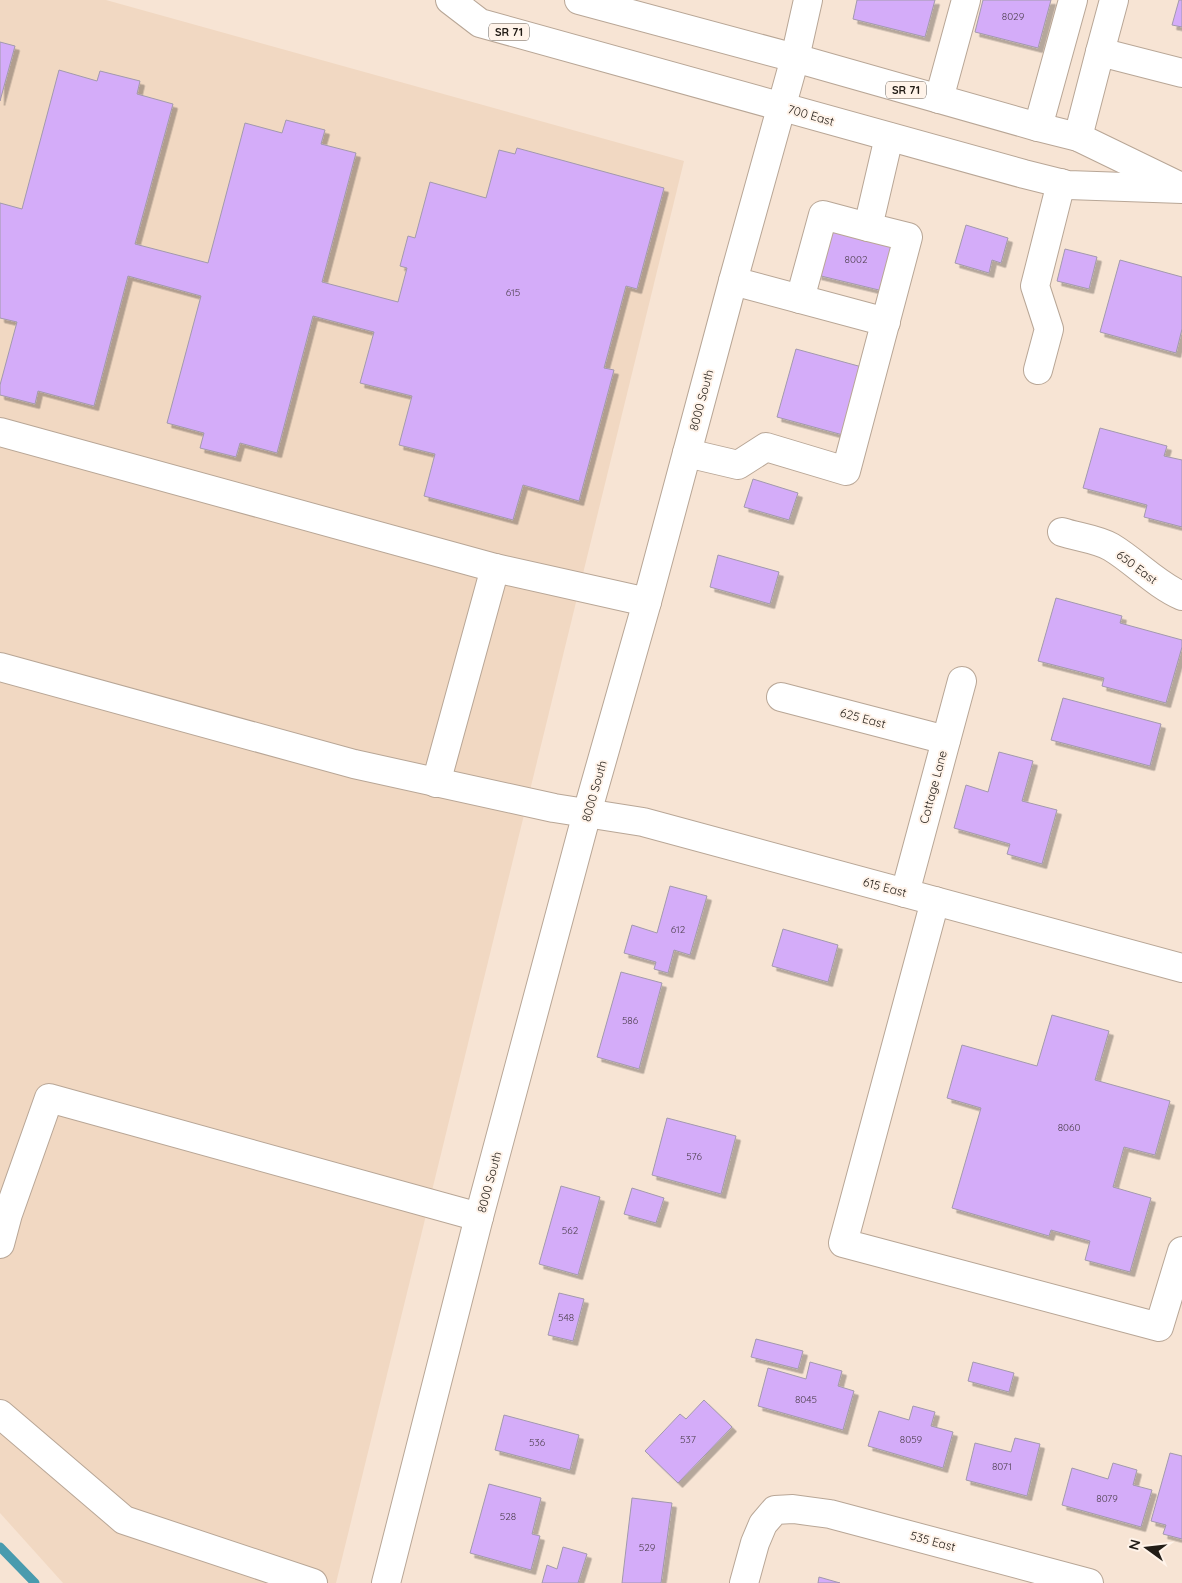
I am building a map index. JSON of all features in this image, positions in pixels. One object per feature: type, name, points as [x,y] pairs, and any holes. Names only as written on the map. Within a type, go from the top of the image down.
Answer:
[{"type":"street","name":"700 East","points":[[450,0],[480,23],[1068,185],[1182,188]]},
{"type":"street","name":"700 East","points":[[579,0],[1078,137],[1182,188]]},
{"type":"street","name":"8000 South","points":[[386,1583],[587,813],[647,602],[795,58],[808,0]]},
{"type":"street","points":[[939,99],[966,0]]},
{"type":"street","points":[[1038,127],[1073,0]]},
{"type":"street","points":[[1078,137],[1114,0]]},
{"type":"street","points":[[1100,52],[1182,73]]},
{"type":"street","points":[[868,227],[889,137]]},
{"type":"street","points":[[1038,370],[1050,328],[1035,286],[1061,183]]},
{"type":"street","points":[[687,453],[738,465],[766,447],[846,471],[908,237],[823,216],[800,299]]},
{"type":"street","points":[[733,281],[886,322]]},
{"type":"street","points":[[0,432],[495,568],[647,602]]},
{"type":"street","name":"650 East","points":[[1062,532],[1109,546],[1167,589],[1182,596]]},
{"type":"street","points":[[436,783],[495,568]]},
{"type":"street","name":"615 East","points":[[0,667],[313,754],[554,808],[643,822],[1182,968]]},
{"type":"street","name":"Cottage Lane","points":[[904,893],[962,682]]},
{"type":"street","name":"625 East","points":[[781,697],[946,740]]},
{"type":"street","points":[[935,901],[843,1243],[1159,1327],[1182,1251]]},
{"type":"street","points":[[0,1244],[8,1214],[49,1098],[480,1217]]},
{"type":"street","points":[[0,1414],[124,1520],[313,1583]]},
{"type":"street","name":"535 East","points":[[744,1583],[755,1543],[763,1524],[775,1510],[793,1509],[830,1514],[1088,1583]]},
{"type":"shaded area","points":[[0,0],[106,0],[684,161],[336,1583],[63,1583],[0,1513]]},
{"type":"building","points":[[857,0],[935,0],[925,37],[853,19]]},
{"type":"building","points":[[983,0],[1051,0],[1038,48],[975,32]]},
{"type":"building","points":[[1179,0],[1182,0],[1182,27],[1172,25]]},
{"type":"building","points":[[0,42],[15,46],[0,101]]},
{"type":"building","points":[[59,70],[97,81],[100,71],[140,81],[137,94],[173,104],[135,244],[208,263],[245,123],[282,133],[286,120],[325,130],[321,144],[356,153],[322,282],[398,302],[407,268],[400,266],[408,236],[415,238],[430,182],[486,198],[499,150],[515,154],[517,148],[664,188],[637,289],[626,286],[604,368],[614,370],[579,501],[523,485],[513,520],[424,496],[435,454],[399,445],[412,396],[360,383],[374,332],[313,316],[277,453],[240,443],[236,457],[200,448],[204,433],[167,423],[201,296],[128,276],[94,406],[38,391],[35,404],[0,395],[0,385],[17,322],[0,318],[0,203],[22,209]]},
{"type":"building","points":[[966,225],[1008,238],[1001,263],[992,260],[989,273],[955,263]]},
{"type":"building","points":[[829,227],[895,243],[883,291],[817,275]]},
{"type":"building","points":[[1065,249],[1097,257],[1089,289],[1057,281]]},
{"type":"building","points":[[1120,260],[1182,277],[1182,329],[1176,353],[1100,332]]},
{"type":"building","points":[[796,349],[862,367],[843,435],[777,417]]},
{"type":"building","points":[[1100,428],[1167,446],[1164,456],[1182,460],[1182,527],[1144,517],[1147,505],[1083,488]]},
{"type":"building","points":[[753,479],[798,493],[789,520],[744,507]]},
{"type":"building","points":[[718,555],[779,572],[770,604],[710,587]]},
{"type":"building","points":[[1056,598],[1122,616],[1120,623],[1182,640],[1182,647],[1166,703],[1102,686],[1104,678],[1038,661]]},
{"type":"building","points":[[1063,698],[1161,724],[1150,766],[1051,740]]},
{"type":"building","points":[[999,752],[1033,761],[1022,801],[1057,810],[1042,864],[1007,854],[1010,844],[954,828],[966,785],[988,792]]},
{"type":"building","points":[[670,886],[707,896],[690,955],[674,950],[668,973],[654,969],[656,962],[624,953],[632,925],[657,933]]},
{"type":"building","points":[[783,929],[838,945],[828,982],[772,966]]},
{"type":"building","points":[[621,972],[662,983],[639,1069],[597,1057]]},
{"type":"building","points":[[1052,1015],[1109,1031],[1095,1080],[1170,1101],[1155,1155],[1124,1147],[1113,1187],[1151,1198],[1130,1272],[1085,1260],[1090,1241],[1051,1230],[1049,1236],[952,1208],[981,1108],[947,1098],[962,1045],[1037,1066]]},
{"type":"building","points":[[667,1118],[736,1136],[721,1194],[652,1175]]},
{"type":"building","points":[[561,1186],[600,1197],[578,1275],[539,1264]]},
{"type":"building","points":[[632,1188],[664,1198],[656,1223],[624,1214]]},
{"type":"building","points":[[559,1293],[584,1299],[573,1341],[548,1335]]},
{"type":"building","points":[[756,1339],[803,1351],[798,1369],[751,1357]]},
{"type":"building","points":[[810,1362],[842,1371],[838,1386],[854,1391],[843,1430],[758,1406],[768,1368],[806,1379]]},
{"type":"building","points":[[973,1362],[1014,1373],[1009,1392],[968,1381]]},
{"type":"building","points":[[704,1400],[732,1427],[678,1483],[645,1451],[680,1414],[686,1419]]},
{"type":"building","points":[[913,1406],[935,1412],[931,1426],[953,1432],[943,1468],[868,1446],[879,1411],[909,1420]]},
{"type":"building","points":[[504,1415],[579,1435],[570,1470],[495,1450]]},
{"type":"building","points":[[1015,1438],[1040,1444],[1027,1496],[966,1480],[975,1443],[1011,1452]]},
{"type":"building","points":[[1170,1453],[1182,1456],[1182,1539],[1163,1534],[1166,1525],[1151,1521]]},
{"type":"building","points":[[1113,1463],[1137,1470],[1133,1485],[1152,1490],[1141,1527],[1062,1505],[1072,1468],[1108,1479]]},
{"type":"building","points":[[489,1484],[541,1498],[532,1534],[540,1536],[531,1570],[470,1553]]},
{"type":"building","points":[[632,1498],[672,1503],[661,1583],[622,1583]]},
{"type":"building","points":[[563,1547],[587,1554],[578,1583],[542,1583],[547,1565],[557,1569]]},
{"type":"building","points":[[819,1577],[840,1583],[818,1583]]},
{"type":"waterway","points":[[0,1547],[35,1583]]}]
